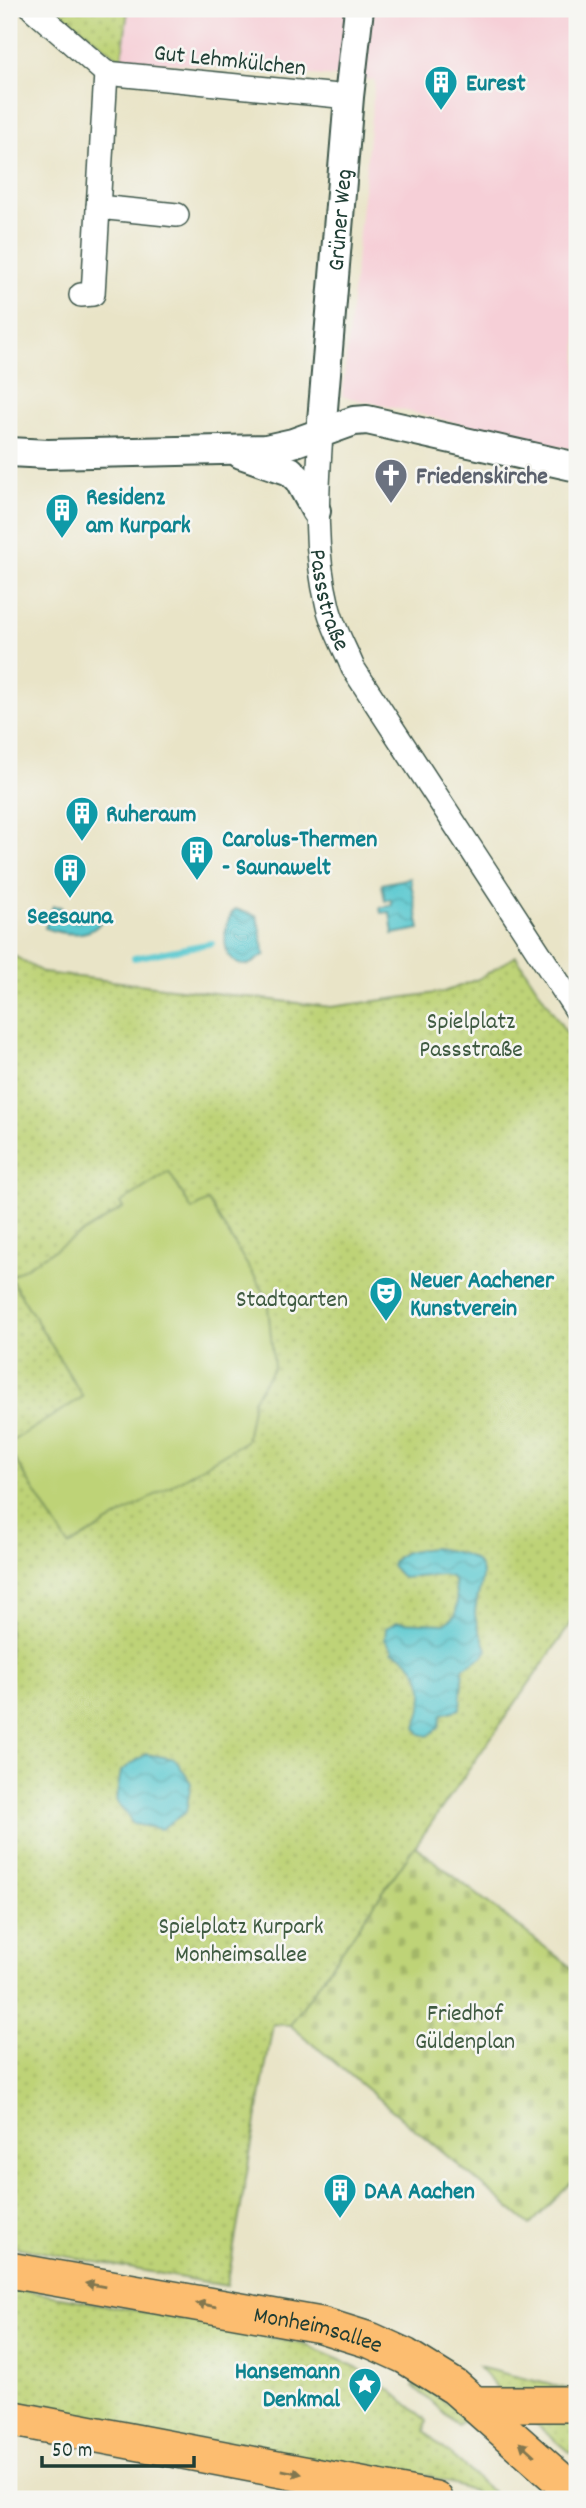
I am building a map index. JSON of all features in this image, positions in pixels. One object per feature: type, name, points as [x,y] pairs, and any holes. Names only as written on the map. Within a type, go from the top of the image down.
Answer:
[{"type":"main road","name":"Monheimsallee","points":[[9,2270],[321,2325],[372,2341],[405,2356],[455,2387],[577,2495]]},
{"type":"main road","points":[[476,2404],[577,2404]]},
{"type":"main road","points":[[9,2418],[435,2499]]},
{"type":"street","points":[[33,9],[106,73],[93,294],[81,295]]},
{"type":"street","name":"Grüner Weg","points":[[321,433],[349,97],[359,9]]},
{"type":"street","name":"Gut Lehmkülchen","points":[[106,73],[349,97]]},
{"type":"street","points":[[98,207],[177,215]]},
{"type":"street","points":[[9,452],[48,454],[266,449],[293,443],[354,421],[367,420],[577,467]]},
{"type":"street","name":"Passstraße","points":[[321,433],[316,511],[317,553],[328,610],[353,668],[575,1004]]},
{"type":"street","points":[[231,450],[290,471],[299,480],[316,511]]},
{"type":"shaded area","points":[[128,9],[577,9],[577,451],[342,396],[375,80],[122,59]]},
{"type":"green space","points":[[56,9],[128,9],[122,59],[120,59]]},
{"type":"green space","name":"Stadtgarten","points":[[9,953],[44,973],[331,1007],[444,992],[478,979],[516,956],[577,1049],[577,1615],[290,2025],[273,2024],[227,2286],[9,2246]]},
{"type":"green space","points":[[169,1172],[192,1210],[208,1201],[267,1297],[274,1367],[253,1400],[246,1441],[69,1546],[9,1450],[9,1443],[83,1397],[10,1277],[123,1208],[120,1203]]},
{"type":"green space","name":"Friedhof Güldenplan","points":[[415,1846],[577,1972],[577,2177],[530,2225],[290,2025]]},
{"type":"green space","points":[[9,2288],[212,2324],[305,2345],[356,2367],[392,2391],[427,2421],[425,2432],[500,2499],[481,2497],[460,2486],[407,2472],[352,2466],[316,2467],[9,2409]]},
{"type":"green space","points":[[478,2367],[576,2391],[499,2390]]},
{"type":"green space","points":[[415,2384],[450,2404],[556,2496],[553,2499],[463,2421],[458,2425],[413,2386]]},
{"type":"green space","points":[[519,2410],[577,2410],[577,2446],[570,2453]]},
{"type":"water","points":[[410,878],[420,929],[393,934],[390,912],[381,913],[380,908],[392,905],[391,899],[385,901],[382,884]]},
{"type":"water","points":[[53,906],[61,907],[63,916],[82,913],[101,921],[90,931],[75,934],[45,928]]},
{"type":"water","points":[[235,909],[257,916],[265,955],[248,965],[236,963],[230,958],[225,942],[227,924]]},
{"type":"water","points":[[434,1548],[472,1558],[481,1569],[475,1614],[487,1650],[482,1657],[463,1668],[460,1709],[442,1714],[439,1728],[428,1736],[420,1734],[416,1727],[422,1706],[421,1680],[414,1667],[404,1657],[392,1652],[385,1640],[386,1628],[397,1622],[445,1624],[456,1614],[457,1601],[451,1577],[443,1575],[402,1578],[392,1566],[404,1553]]},
{"type":"water","points":[[146,1754],[175,1759],[191,1783],[186,1812],[161,1829],[133,1824],[116,1800],[121,1771]]},
{"type":"waterway","points":[[134,958],[212,943]]},
{"type":"place","name":"Eurest","points":[[441,112]]},
{"type":"place","name":"Friedenskirche","points":[[391,505]]},
{"type":"place","name":"Residenz am Kurpark","points":[[62,540]]},
{"type":"place","name":"Ruheraum","points":[[82,843]]},
{"type":"place","name":"Carolus-Thermen - Saunawelt","points":[[197,882]]},
{"type":"place","name":"Seesauna","points":[[70,900]]},
{"type":"place","name":"Neuer Aachener Kunstverein","points":[[386,1323]]},
{"type":"place","name":"DAA Aachen","points":[[340,2220]]},
{"type":"place","name":"Hansemann Denkmal","points":[[365,2414]]},
{"type":"park label","name":"Spielplatz Passstraße","points":[[471,1034]]},
{"type":"park label","name":"Spielplatz Kurpark Monheimsallee","points":[[241,1939]]}]
